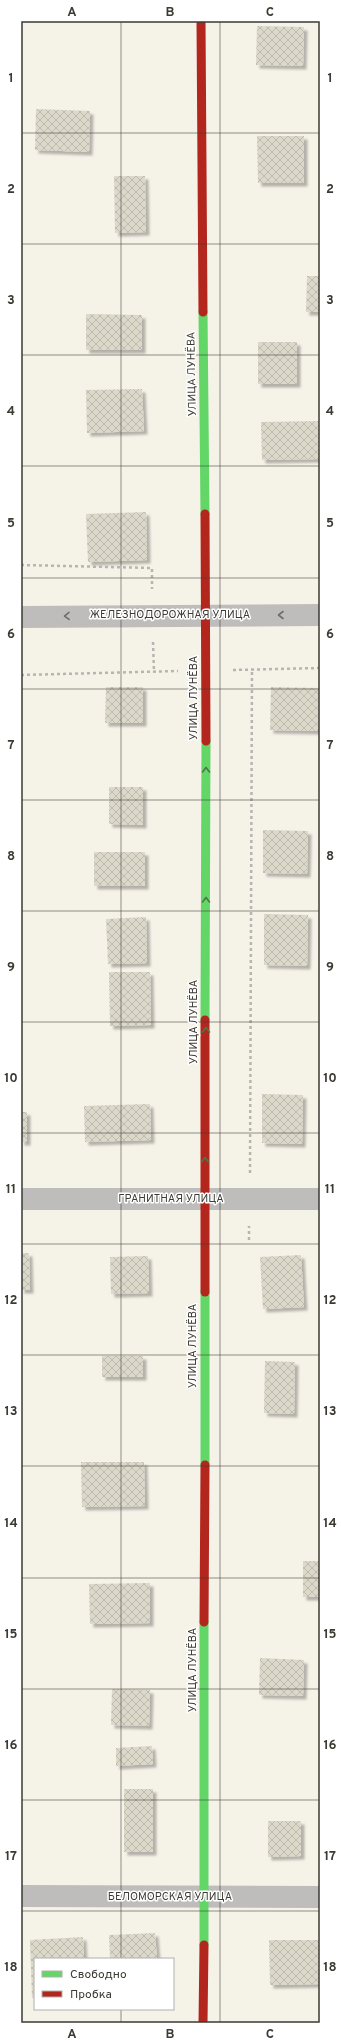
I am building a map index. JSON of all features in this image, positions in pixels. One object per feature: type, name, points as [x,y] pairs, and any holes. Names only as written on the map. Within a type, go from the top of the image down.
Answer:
[{"type":"street","name":"УЛИЦА ЛУНЁВА","points":[[201,21],[206,615],[203,2023]]},
{"type":"street","name":"ЖЕЛЕЗНОДОРОЖНАЯ УЛИЦА","points":[[21,617],[320,615]]},
{"type":"street","name":"ГРАНИТНАЯ УЛИЦА","points":[[21,1199],[320,1199]]},
{"type":"street","name":"БЕЛОМОРСКАЯ УЛИЦА","points":[[21,1896],[320,1897]]},
{"type":"path","points":[[21,675],[320,668]]},
{"type":"path","points":[[249,1240],[252,669]]},
{"type":"building","points":[[257,26],[304,27],[303,66],[256,65]]},
{"type":"building","points":[[36,109],[90,111],[89,152],[35,150]]},
{"type":"building","points":[[257,136],[304,136],[304,183],[258,183]]},
{"type":"building","points":[[114,176],[145,176],[146,232],[115,233]]},
{"type":"building","points":[[307,276],[320,276],[320,312],[306,312]]},
{"type":"building","points":[[86,314],[142,315],[142,350],[86,350]]},
{"type":"building","points":[[258,342],[297,342],[297,384],[258,384]]},
{"type":"building","points":[[142,389],[144,431],[87,433],[86,390]]},
{"type":"building","points":[[320,421],[320,459],[262,460],[261,422]]},
{"type":"building","points":[[146,512],[147,560],[88,562],[86,514]]},
{"type":"building","points":[[106,687],[143,687],[143,723],[105,723]]},
{"type":"building","points":[[271,687],[319,688],[318,731],[270,730]]},
{"type":"building","points":[[109,787],[143,787],[143,825],[109,824]]},
{"type":"building","points":[[263,830],[308,831],[307,874],[263,873]]},
{"type":"building","points":[[94,852],[145,852],[145,886],[94,886]]},
{"type":"building","points":[[264,914],[308,915],[307,966],[264,965]]},
{"type":"building","points":[[146,917],[147,963],[108,964],[106,919]]},
{"type":"building","points":[[109,972],[150,972],[151,1025],[110,1026]]},
{"type":"building","points":[[262,1094],[303,1095],[302,1144],[262,1143]]},
{"type":"building","points":[[150,1104],[151,1140],[85,1142],[84,1106]]},
{"type":"building","points":[[21,1112],[27,1112],[27,1142],[21,1142]]},
{"type":"building","points":[[21,1253],[29,1253],[30,1290],[21,1290]]},
{"type":"building","points":[[301,1255],[304,1307],[263,1309],[260,1257]]},
{"type":"building","points":[[148,1256],[149,1293],[111,1294],[110,1257]]},
{"type":"building","points":[[102,1356],[143,1356],[143,1377],[102,1377]]},
{"type":"building","points":[[265,1361],[295,1362],[294,1414],[264,1413]]},
{"type":"building","points":[[81,1462],[144,1462],[145,1506],[82,1507]]},
{"type":"building","points":[[303,1561],[320,1561],[320,1597],[303,1597]]},
{"type":"building","points":[[150,1583],[150,1623],[90,1624],[89,1584]]},
{"type":"building","points":[[260,1658],[304,1660],[303,1696],[259,1695]]},
{"type":"building","points":[[112,1689],[150,1690],[149,1726],[111,1725]]},
{"type":"building","points":[[152,1746],[153,1764],[116,1766],[116,1748]]},
{"type":"building","points":[[124,1789],[153,1789],[153,1852],[124,1852]]},
{"type":"building","points":[[268,1821],[301,1821],[301,1856],[268,1857]]},
{"type":"building","points":[[155,1933],[157,1958],[110,1958],[109,1935]]},
{"type":"building","points":[[83,1937],[84,1958],[34,1958],[34,1998],[32,1998],[30,1940]]},
{"type":"building","points":[[269,1940],[320,1940],[320,1984],[270,1985]]},
{"type":"traffic: fast","points":[[203,312],[205,514]]},
{"type":"traffic: fast","points":[[205,1020],[206,741]]},
{"type":"traffic: fast","points":[[205,1292],[205,1465]]},
{"type":"traffic: fast","points":[[204,1622],[204,1945]]},
{"type":"traffic: jam","points":[[201,21],[203,312]]},
{"type":"traffic: jam","points":[[205,514],[206,741]]},
{"type":"traffic: jam","points":[[205,1020],[205,1292]]},
{"type":"traffic: jam","points":[[204,1622],[205,1465]]},
{"type":"traffic: jam","points":[[203,2023],[204,1945]]}]
